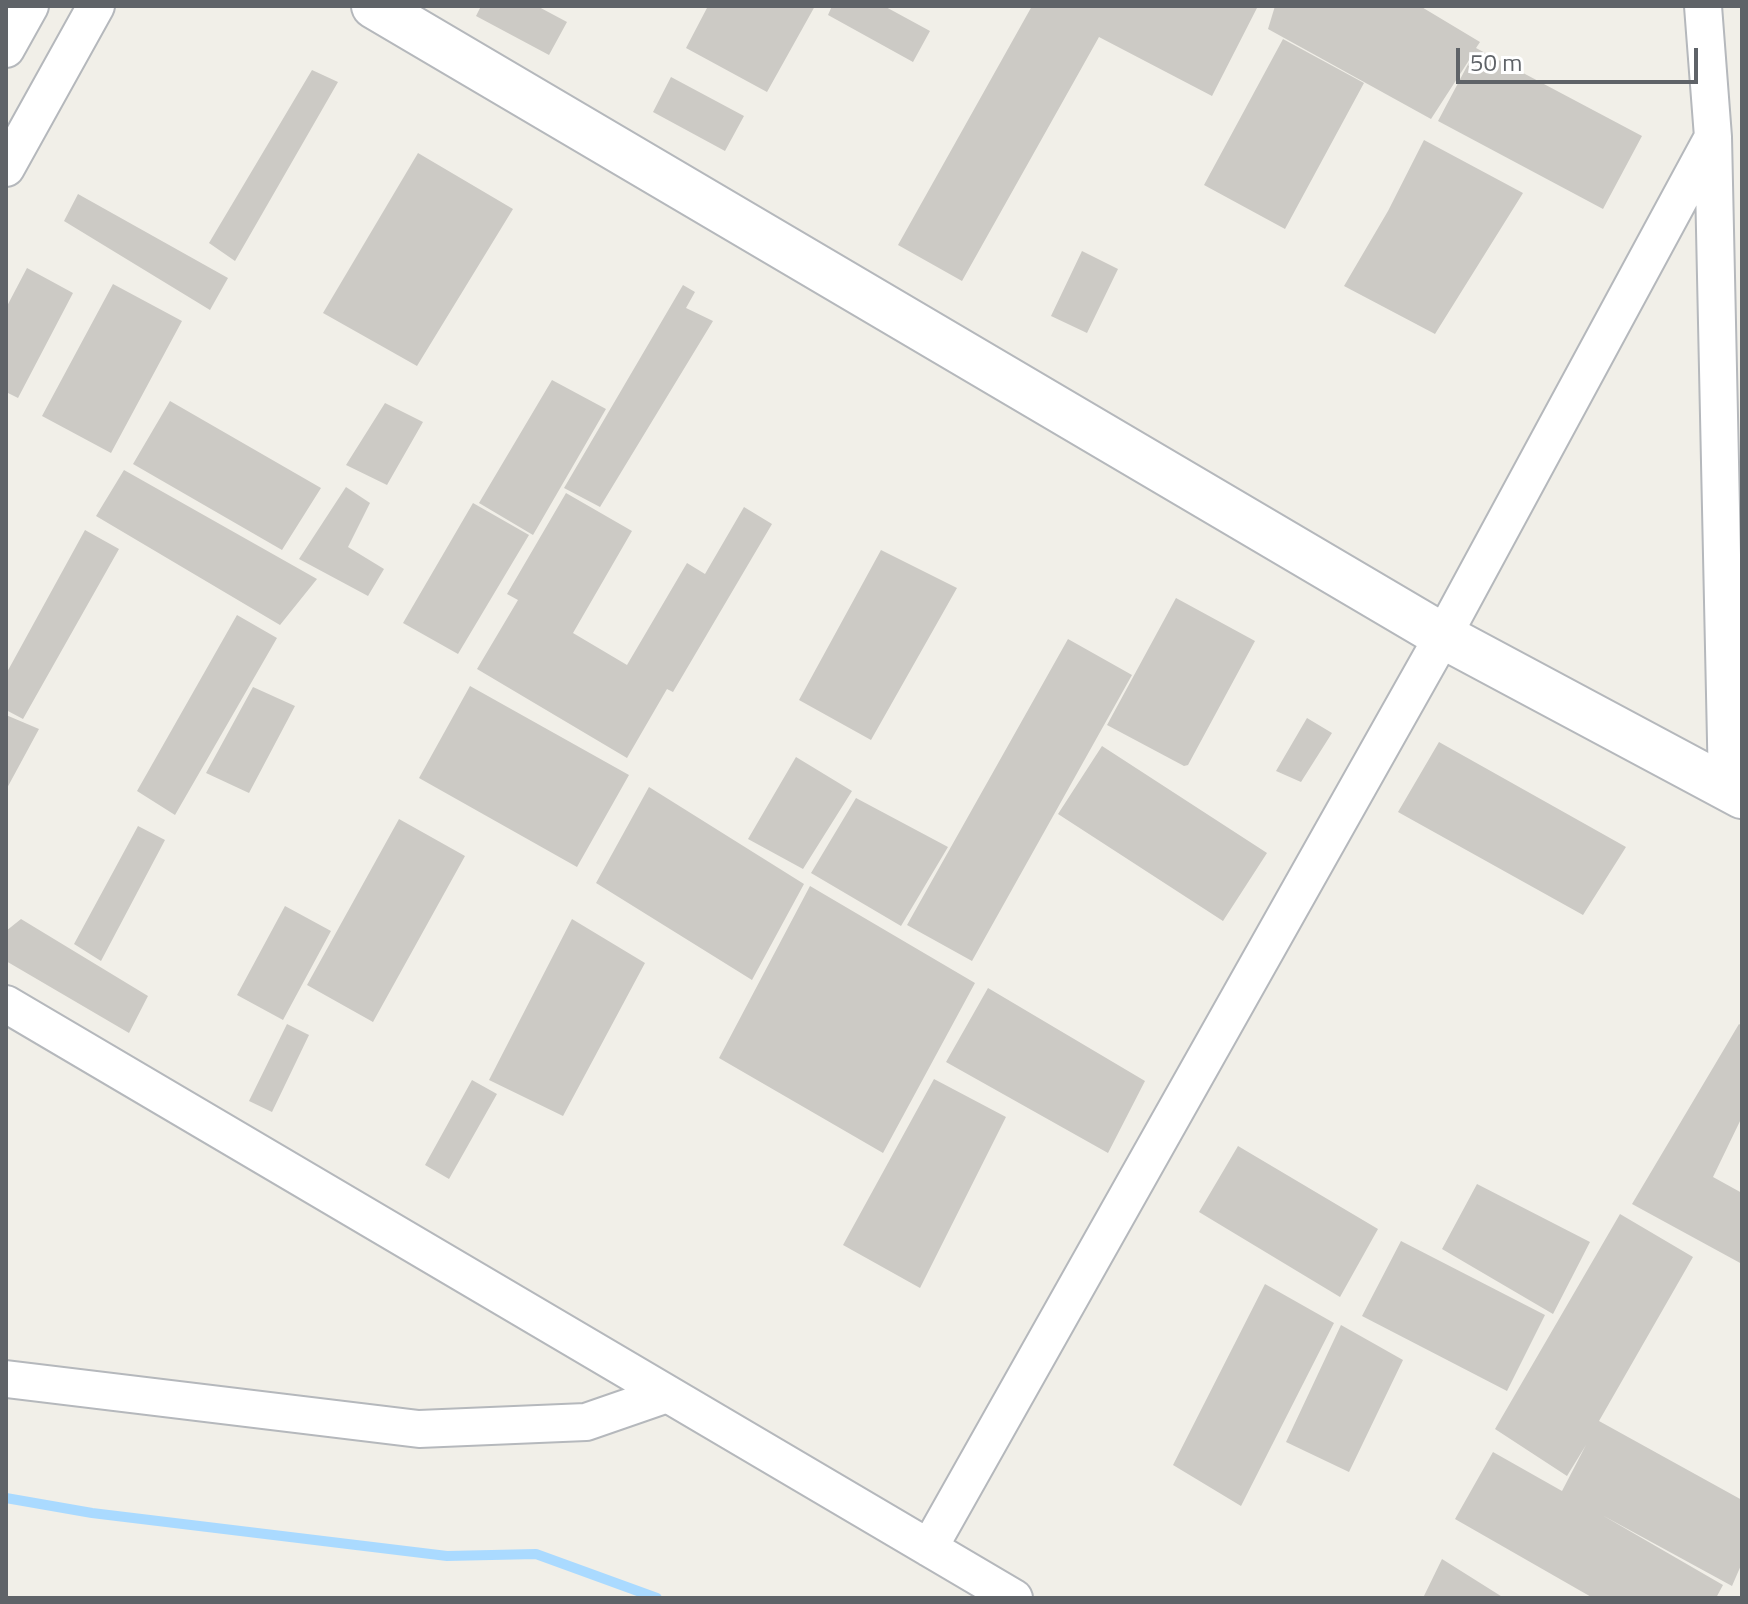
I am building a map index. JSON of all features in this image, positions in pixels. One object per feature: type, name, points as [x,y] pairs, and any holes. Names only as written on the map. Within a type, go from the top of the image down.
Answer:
[{"type":"street","points":[[6,49],[30,6]]},
{"type":"street","points":[[6,168],[96,6]]},
{"type":"street","points":[[374,6],[1443,636],[1735,792]]},
{"type":"street","points":[[1703,6],[1713,137],[1735,792]]},
{"type":"street","points":[[929,1548],[1443,636],[1713,137]]},
{"type":"street","points":[[6,1004],[1014,1598]]},
{"type":"street","points":[[6,1379],[419,1429],[586,1422],[667,1394]]},
{"type":"building","points":[[481,6],[537,6],[567,22],[549,55],[476,16]]},
{"type":"building","points":[[708,6],[815,6],[767,92],[686,48]]},
{"type":"building","points":[[832,6],[884,6],[930,31],[913,62],[828,15]]},
{"type":"building","points":[[1032,6],[1258,6],[1212,96],[1099,37],[962,281],[898,245]]},
{"type":"building","points":[[1275,6],[1420,6],[1480,42],[1476,48],[1642,136],[1603,209],[1438,121],[1475,51],[1431,119],[1268,29]]},
{"type":"building","points":[[1283,39],[1364,83],[1285,229],[1204,185]]},
{"type":"building","points":[[312,70],[338,82],[235,261],[209,243]]},
{"type":"building","points":[[671,77],[744,116],[725,151],[653,112]]},
{"type":"building","points":[[1424,140],[1523,193],[1435,334],[1344,286],[1388,211]]},
{"type":"building","points":[[418,153],[513,209],[417,366],[323,313]]},
{"type":"building","points":[[78,194],[228,278],[210,310],[64,221]]},
{"type":"building","points":[[1082,251],[1118,269],[1087,333],[1051,316]]},
{"type":"building","points":[[27,268],[73,293],[18,398],[6,392],[6,308]]},
{"type":"building","points":[[113,284],[182,321],[111,453],[42,416]]},
{"type":"building","points":[[683,285],[695,292],[686,308],[713,321],[600,507],[564,488]]},
{"type":"building","points":[[552,380],[606,409],[533,535],[479,503]]},
{"type":"building","points":[[170,401],[321,488],[282,550],[133,464]]},
{"type":"building","points":[[385,403],[423,422],[387,485],[346,465]]},
{"type":"building","points":[[124,470],[317,579],[280,625],[96,516]]},
{"type":"building","points":[[346,487],[370,503],[348,547],[384,569],[368,596],[299,559]]},
{"type":"building","points":[[566,493],[632,531],[573,633],[627,665],[687,563],[705,574],[744,507],[772,524],[673,692],[667,689],[627,758],[477,669],[518,600],[507,594]]},
{"type":"building","points":[[473,503],[529,535],[458,654],[403,623]]},
{"type":"building","points":[[85,530],[119,549],[23,719],[6,710],[6,674]]},
{"type":"building","points":[[881,550],[957,588],[871,740],[799,700]]},
{"type":"building","points":[[1176,598],[1255,641],[1188,765],[1184,766],[1107,725]]},
{"type":"building","points":[[237,615],[277,638],[175,815],[137,791]]},
{"type":"building","points":[[1068,639],[1132,675],[972,961],[907,925]]},
{"type":"building","points":[[470,686],[629,775],[577,867],[419,778]]},
{"type":"building","points":[[253,687],[295,706],[249,793],[206,773]]},
{"type":"building","points":[[6,715],[39,729],[6,790]]},
{"type":"building","points":[[1307,718],[1332,733],[1301,782],[1276,771]]},
{"type":"building","points":[[1439,742],[1626,847],[1583,915],[1398,812]]},
{"type":"building","points":[[1102,746],[1267,853],[1223,921],[1058,814]]},
{"type":"building","points":[[796,757],[852,791],[803,869],[748,839]]},
{"type":"building","points":[[649,787],[804,884],[752,980],[596,883]]},
{"type":"building","points":[[856,798],[948,847],[901,926],[811,873]]},
{"type":"building","points":[[399,819],[465,856],[373,1022],[307,985]]},
{"type":"building","points":[[138,826],[165,840],[101,961],[74,944]]},
{"type":"building","points":[[810,886],[975,983],[883,1153],[719,1058]]},
{"type":"building","points":[[285,906],[331,931],[283,1020],[237,995]]},
{"type":"building","points":[[21,919],[148,996],[129,1033],[6,961],[6,931]]},
{"type":"building","points":[[572,919],[645,963],[563,1116],[489,1080]]},
{"type":"building","points":[[988,988],[1145,1081],[1108,1153],[946,1062]]},
{"type":"building","points":[[287,1024],[309,1035],[272,1112],[249,1101]]},
{"type":"building","points":[[1739,1024],[1742,1026],[1742,1117],[1713,1177],[1742,1193],[1742,1264],[1632,1204]]},
{"type":"building","points":[[934,1079],[1006,1117],[920,1288],[843,1245]]},
{"type":"building","points":[[472,1080],[497,1094],[449,1179],[425,1165]]},
{"type":"building","points":[[1238,1146],[1378,1229],[1340,1297],[1199,1212]]},
{"type":"building","points":[[1477,1184],[1590,1242],[1553,1314],[1442,1249]]},
{"type":"building","points":[[1620,1214],[1693,1257],[1599,1421],[1742,1500],[1742,1563],[1732,1586],[1602,1515],[1723,1585],[1716,1598],[1593,1598],[1455,1519],[1493,1452],[1562,1491],[1586,1445],[1567,1476],[1495,1429]]},
{"type":"building","points":[[1401,1241],[1545,1315],[1507,1391],[1362,1316]]},
{"type":"building","points":[[1265,1284],[1334,1323],[1241,1506],[1173,1465]]},
{"type":"building","points":[[1341,1325],[1403,1360],[1349,1472],[1286,1442]]},
{"type":"building","points":[[1442,1559],[1504,1598],[1423,1598]]},
{"type":"waterway","points":[[6,1498],[92,1513],[447,1556],[536,1554],[657,1598]]}]
